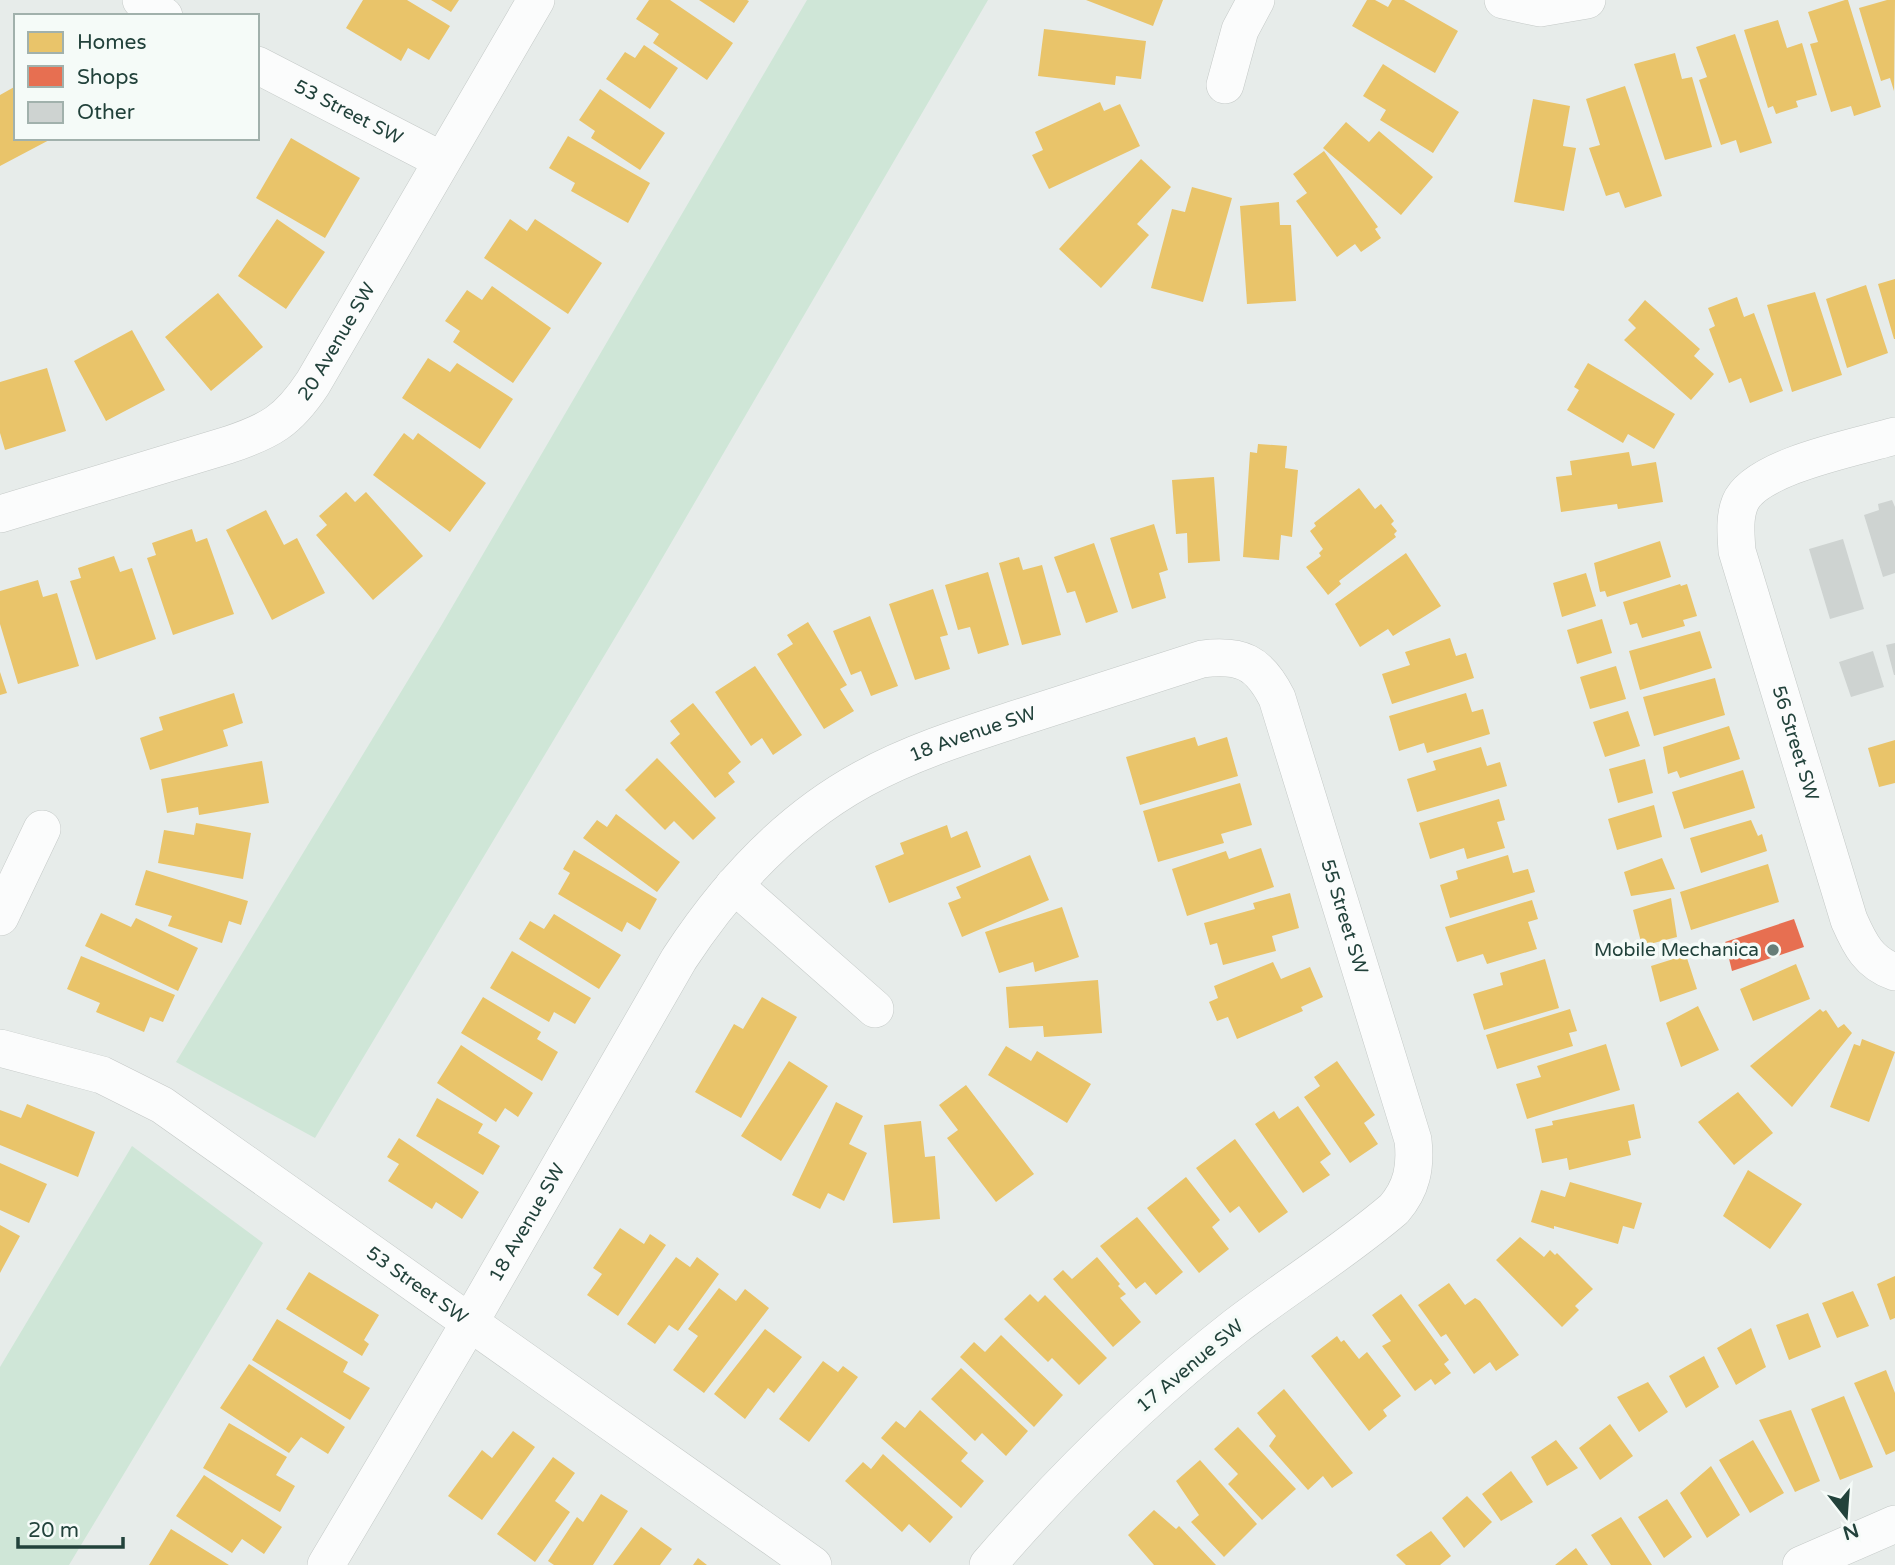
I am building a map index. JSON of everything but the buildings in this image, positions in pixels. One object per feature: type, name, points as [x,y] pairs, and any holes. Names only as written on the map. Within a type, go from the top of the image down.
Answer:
[{"type":"street","points":[[141,0],[161,14]]},
{"type":"street","name":"20 Avenue SW","points":[[0,514],[228,445],[260,434],[284,421],[313,383],[536,0]]},
{"type":"street","points":[[1225,85],[1240,30],[1256,0]]},
{"type":"street","points":[[1503,0],[1540,8],[1587,0]]},
{"type":"street","name":"53 Street SW","points":[[259,66],[442,160]]},
{"type":"street","name":"56 Street SW","points":[[1891,971],[1874,962],[1863,950],[1849,920],[1737,551],[1736,517],[1741,501],[1758,482],[1773,473],[1895,436]]},
{"type":"street","name":"18 Avenue SW","points":[[326,1565],[470,1322],[679,959],[706,918],[759,858],[823,806],[861,780],[913,755],[1202,659],[1227,658],[1245,661]]},
{"type":"street","name":"55 Street SW","points":[[1245,661],[1258,668],[1277,698],[1413,1140],[1414,1172],[1409,1186]]},
{"type":"street","points":[[0,917],[42,829]]},
{"type":"street","points":[[734,885],[876,1009]]},
{"type":"street","name":"53 Street SW","points":[[0,1048],[102,1075],[162,1105],[813,1565]]},
{"type":"street","name":"17 Avenue SW","points":[[988,1565],[1048,1497],[1162,1387],[1268,1302],[1381,1220],[1399,1203],[1409,1186]]},
{"type":"street","points":[[1801,1565],[1895,1524]]},
{"type":"green space","points":[[807,0],[988,0],[646,586],[315,1138],[176,1062],[441,626]]},
{"type":"green space","points":[[132,1146],[263,1243],[69,1565],[0,1565],[0,1367]]},
{"type":"place","name":"Mobile Mechanica","points":[[1773,950]]}]
